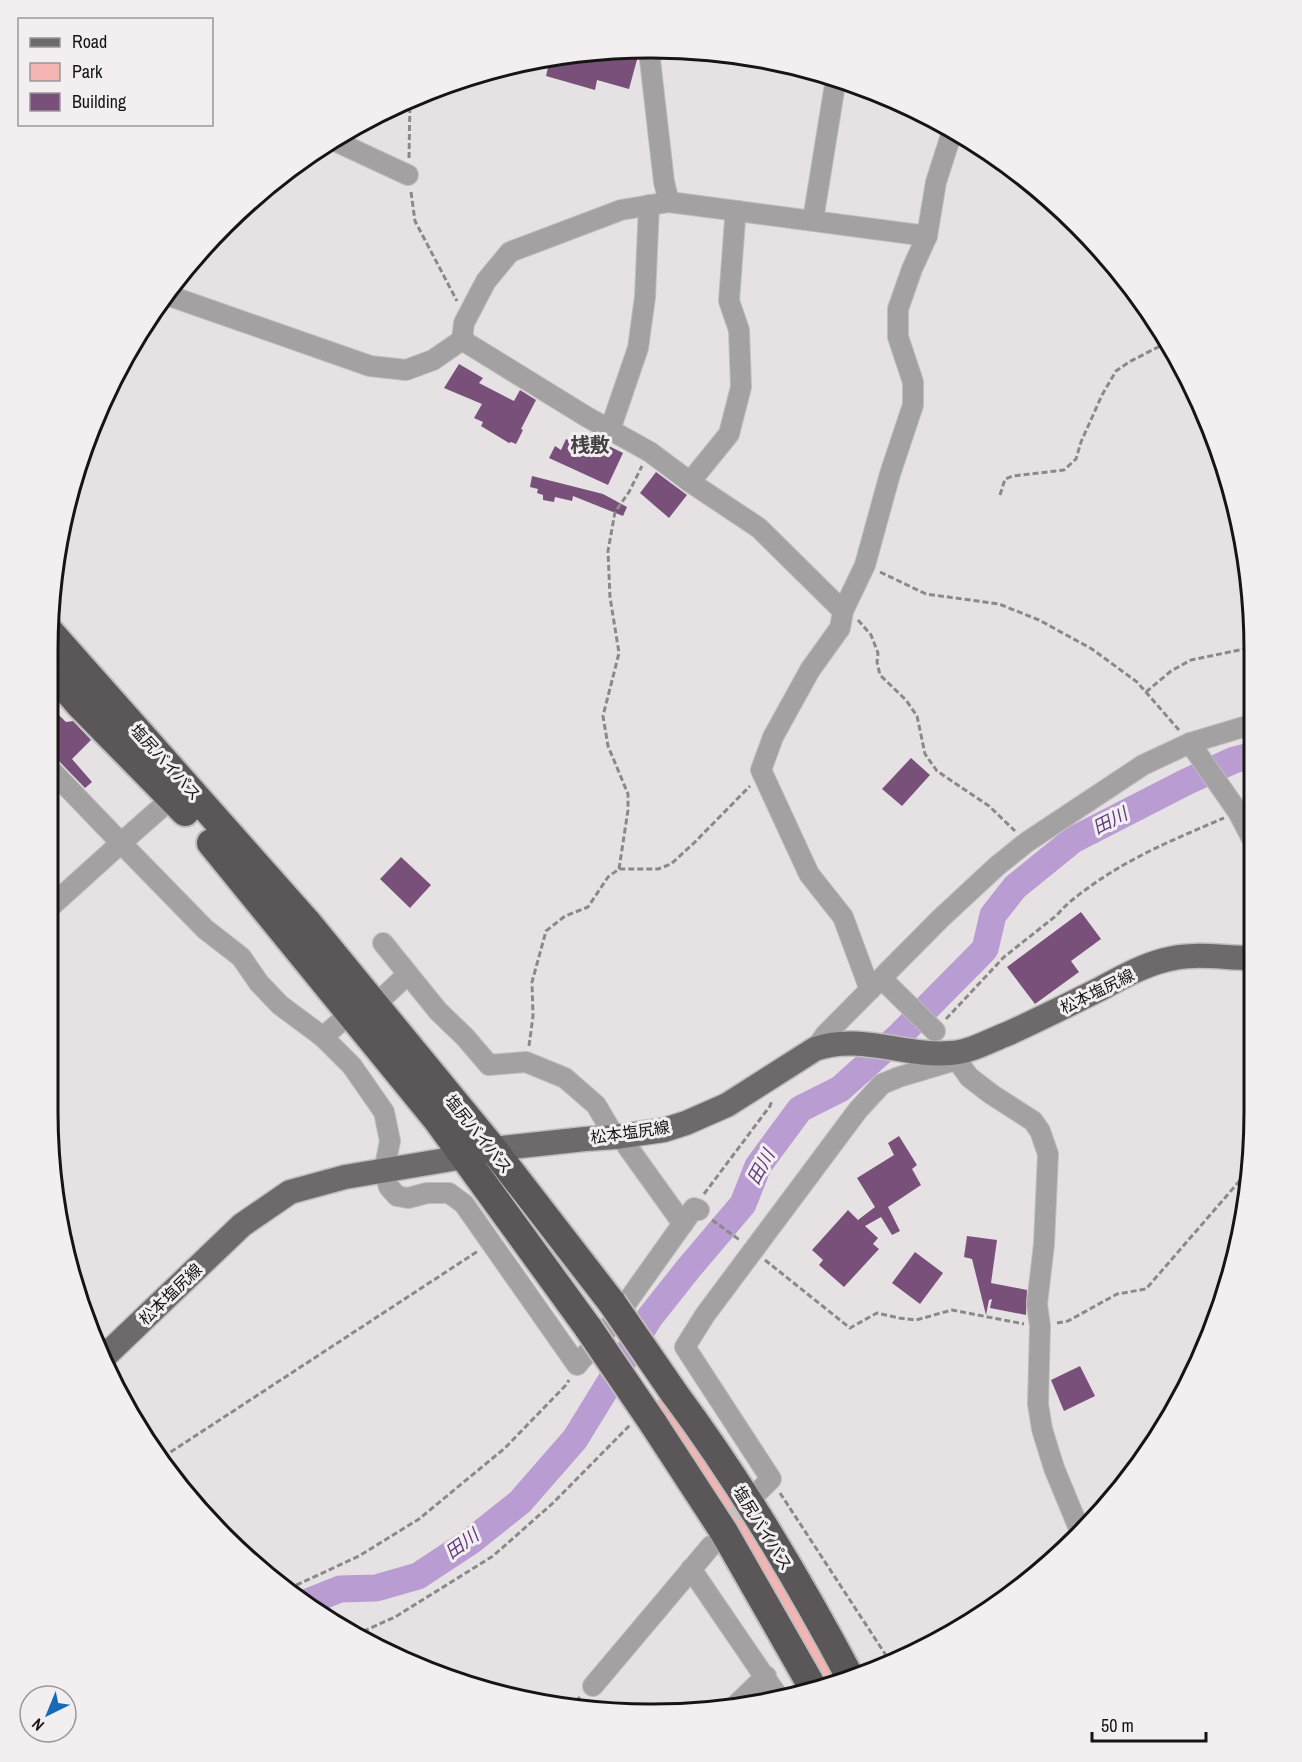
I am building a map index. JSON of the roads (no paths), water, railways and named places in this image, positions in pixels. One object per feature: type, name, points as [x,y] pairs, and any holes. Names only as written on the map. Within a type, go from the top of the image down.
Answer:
[{"type":"highway","name":"塩尻バイパス","points":[[58,642],[306,921],[493,1149],[612,1303],[674,1394],[699,1426],[750,1506],[846,1670]]},
{"type":"highway","name":"塩尻バイパス","points":[[58,680],[79,704],[172,798],[223,856],[438,1120],[589,1329],[644,1420],[724,1532],[809,1681]]},
{"type":"main road","name":"松本塩尻線","points":[[110,1351],[242,1225],[290,1192],[319,1183],[493,1149],[664,1130],[727,1105],[815,1049],[831,1043],[860,1043],[954,1056],[1042,1018],[1131,973],[1164,960],[1185,957],[1244,958]]},
{"type":"street","points":[[610,430],[638,348],[664,182],[650,58]]},
{"type":"street","points":[[813,220],[834,88]]},
{"type":"street","points":[[933,1029],[880,985],[843,917],[809,874],[761,770],[773,738],[810,670],[840,628],[844,609],[865,565],[890,474],[913,405],[913,382],[898,337],[898,309],[927,236],[936,182],[950,140]]},
{"type":"street","points":[[344,145],[408,175]]},
{"type":"street","points":[[175,298],[370,366],[406,370],[433,360],[462,340],[464,323],[486,281],[510,252],[621,210],[659,203],[813,220],[927,236]]},
{"type":"street","points":[[690,482],[729,434],[741,387],[739,330],[729,301],[735,220],[738,211]]},
{"type":"street","points":[[462,340],[650,452],[759,528],[844,609]]},
{"type":"street","points":[[815,1049],[826,1034],[880,985],[989,873],[1027,842],[1143,765],[1244,727]]},
{"type":"street","points":[[1193,747],[1244,824]]},
{"type":"street","points":[[58,777],[205,929],[241,957],[259,983],[280,1005],[323,1037],[352,1066],[384,1112],[390,1141],[384,1171],[389,1187],[397,1196],[408,1198],[427,1193],[449,1193],[464,1204],[577,1365],[609,1326],[692,1214],[627,1146],[596,1105],[565,1078],[526,1062],[489,1065],[438,1011],[383,943]]},
{"type":"street","points":[[58,899],[172,798]]},
{"type":"street","points":[[375,1005],[408,974]]},
{"type":"street","points":[[323,1037],[339,1023]]},
{"type":"street","points":[[765,1485],[685,1347],[705,1315],[753,1250],[858,1110],[882,1084],[954,1056],[976,1083],[1033,1121],[1040,1131],[1048,1154],[1044,1244],[1037,1304],[1040,1326],[1038,1404],[1042,1429],[1054,1468],[1077,1523]]},
{"type":"street","points":[[593,1686],[711,1546]]},
{"type":"street","points":[[691,1569],[774,1690]]},
{"type":"street","points":[[746,1695],[766,1676]]},
{"type":"waterway","name":"田川","points":[[315,1599],[340,1589],[376,1588],[418,1576],[471,1541],[520,1502],[575,1439],[650,1317],[743,1204],[758,1166],[800,1109],[840,1089],[899,1036],[985,949],[993,915],[1015,887],[1073,840],[1186,782],[1244,758]]},
{"type":"tunnel","points":[[716,1540],[756,1494]]},
{"type":"district","name":"桟敷","points":[[590,445]]}]
